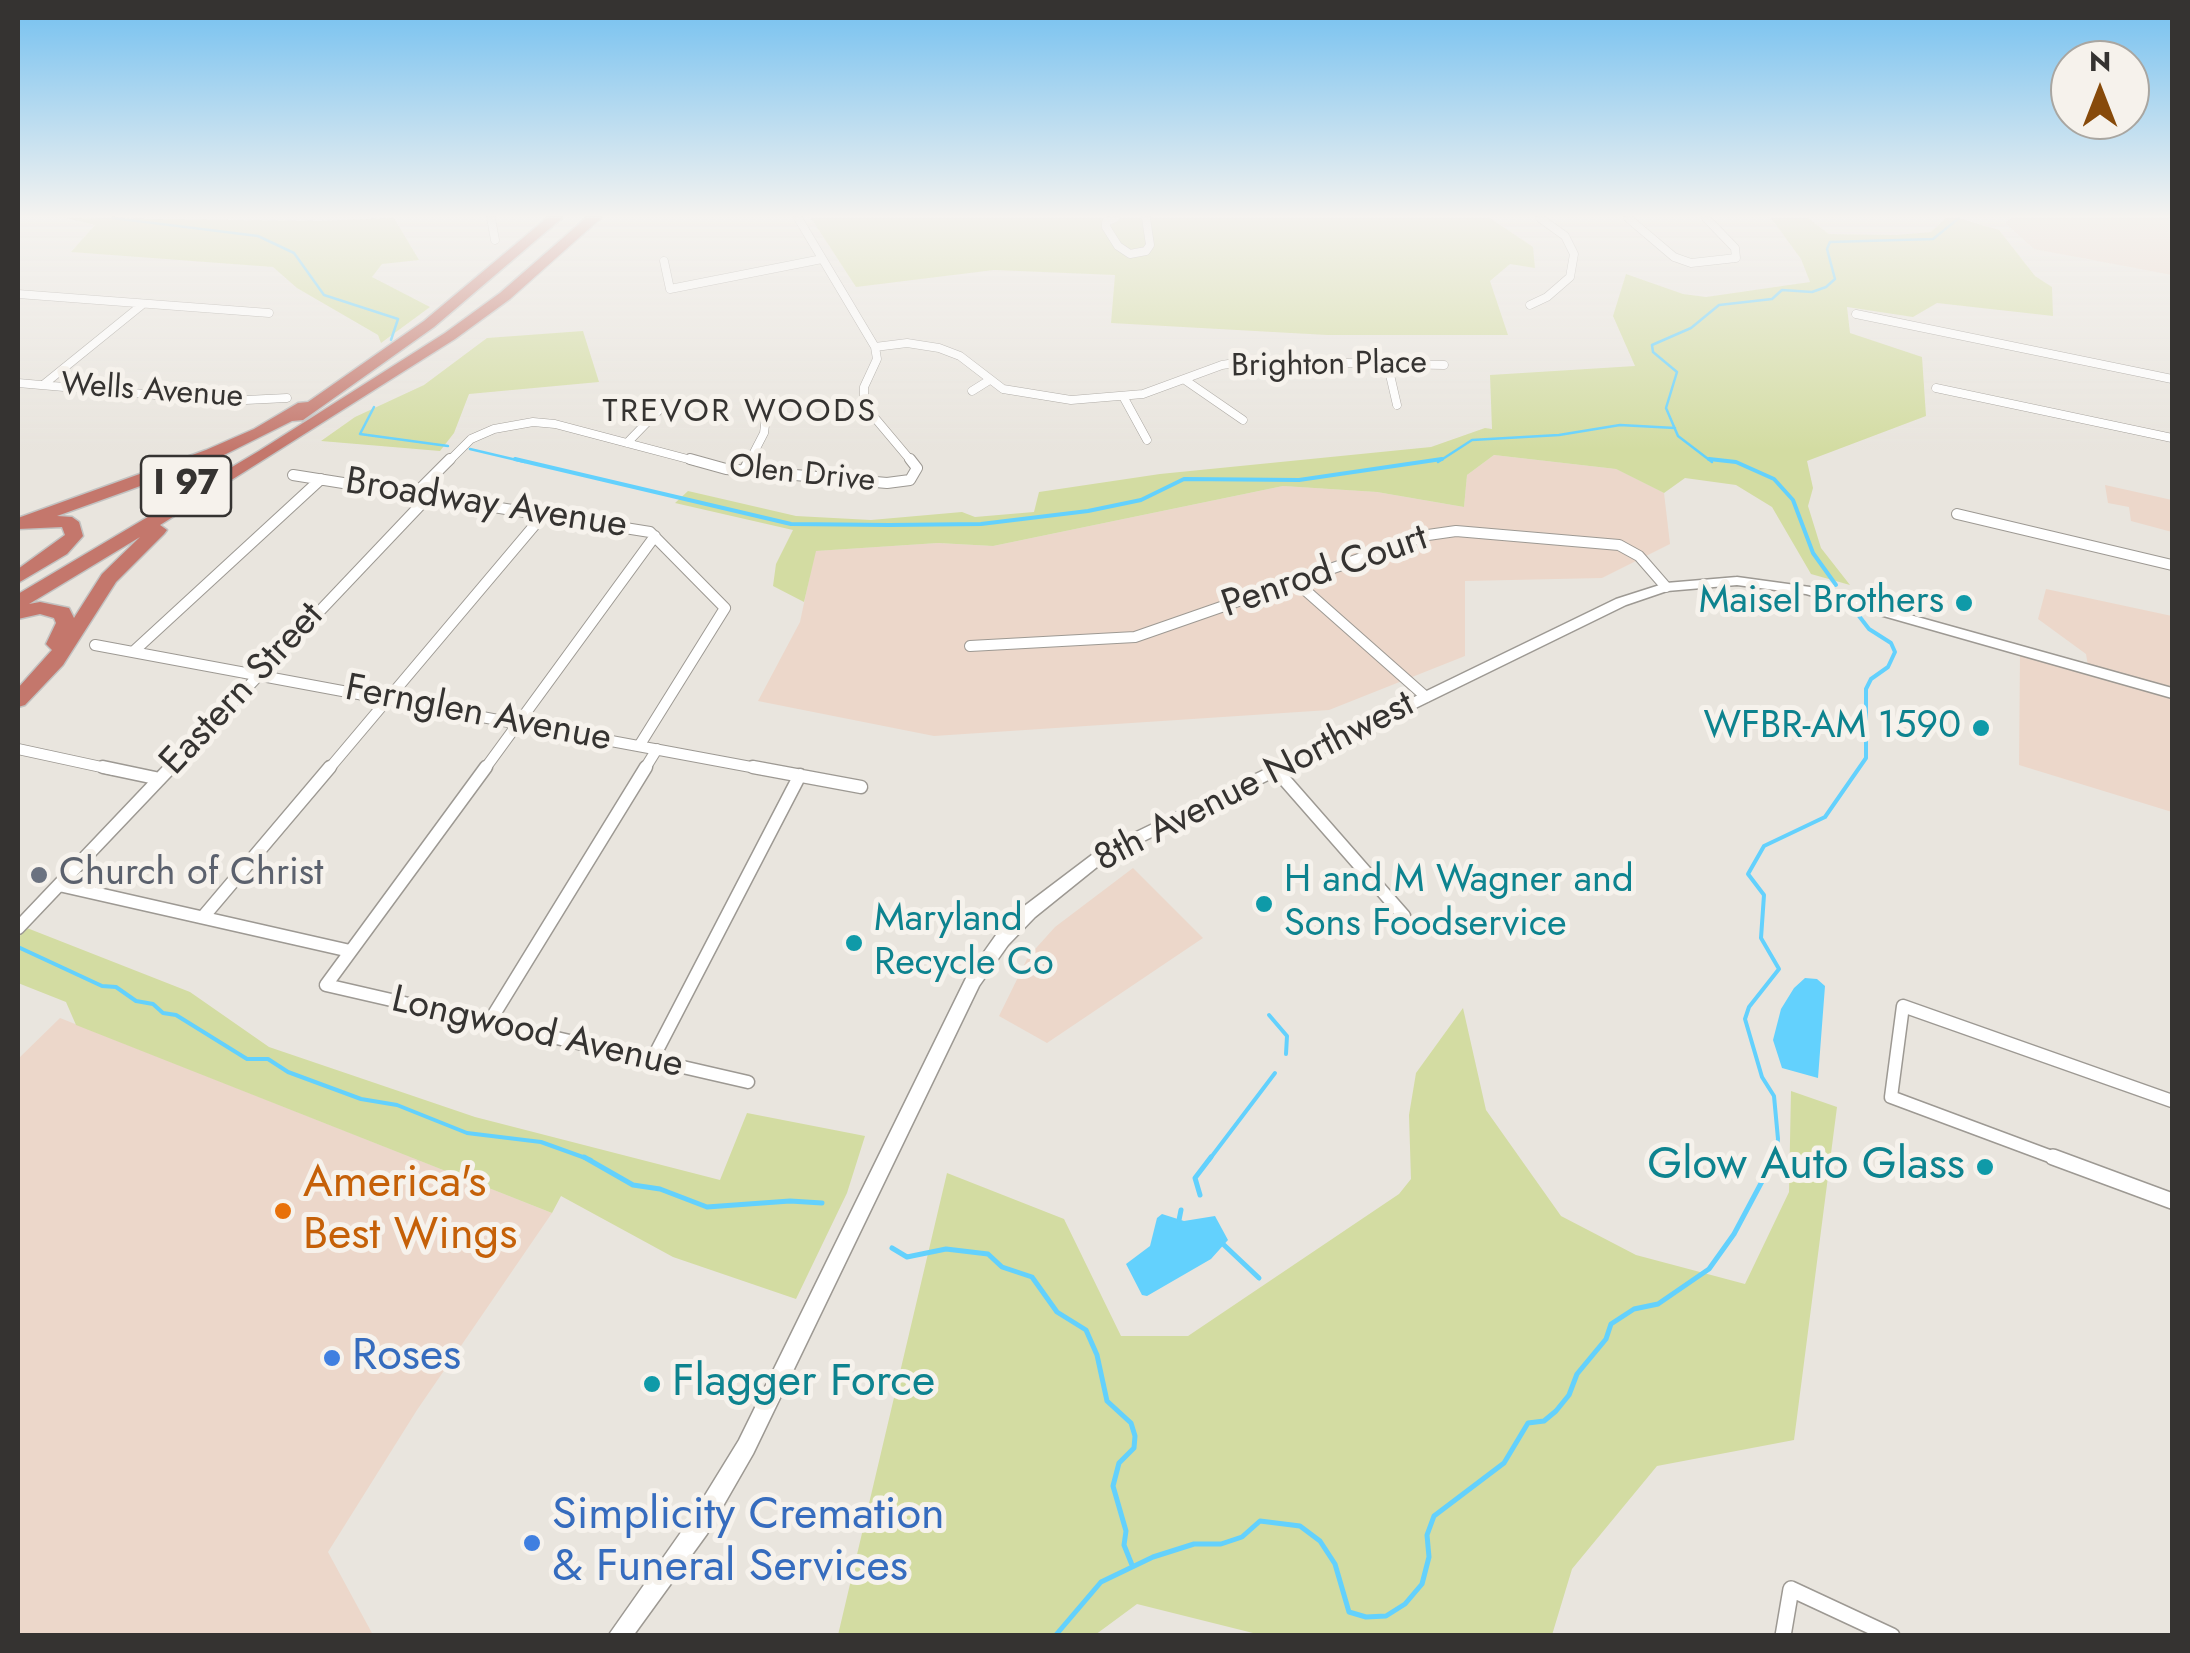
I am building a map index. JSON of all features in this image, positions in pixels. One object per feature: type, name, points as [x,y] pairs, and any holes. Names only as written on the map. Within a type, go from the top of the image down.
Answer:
[{"type":"highway","name":"I 97","points":[[18,581],[229,460],[351,381],[464,295]]},
{"type":"highway","name":"I 97","points":[[18,602],[290,439],[470,323],[503,295]]},
{"type":"highway","points":[[18,527],[238,444],[351,381]]},
{"type":"highway","points":[[18,700],[50,667],[102,586],[130,556],[176,516],[290,439]]},
{"type":"highway","points":[[18,527],[57,520],[69,522],[75,531],[64,547],[18,581]]},
{"type":"highway","points":[[18,614],[47,608],[58,610],[66,619],[50,654],[18,689]]},
{"type":"street","points":[[32,295],[269,313]]},
{"type":"street","points":[[844,295],[875,347]]},
{"type":"street","points":[[1530,304],[1550,295]]},
{"type":"street","points":[[44,385],[143,304]]},
{"type":"street","points":[[1856,314],[2172,378]]},
{"type":"street","name":"Brighton Place","points":[[875,347],[907,343],[947,350],[964,359],[988,382],[1010,392],[1040,398],[1124,398],[1248,360],[1444,365]]},
{"type":"street","name":"Olen Drive","points":[[415,494],[466,443],[504,426],[555,424],[744,471],[894,484],[914,477],[914,463],[864,405],[863,391],[876,363],[875,347]]},
{"type":"street","points":[[1387,362],[1398,405]]},
{"type":"street","points":[[1185,380],[1243,420]]},
{"type":"street","points":[[972,391],[988,382]]},
{"type":"street","name":"Wells Avenue","points":[[18,383],[215,400],[287,398]]},
{"type":"street","points":[[1936,388],[2172,438]]},
{"type":"street","points":[[1124,398],[1147,440]]},
{"type":"street","points":[[744,471],[764,433],[766,416],[758,400]]},
{"type":"street","points":[[627,443],[660,409]]},
{"type":"street","name":"Broadway Avenue","points":[[293,475],[642,529],[655,536],[726,608],[640,746]]},
{"type":"street","points":[[134,651],[321,479]]},
{"type":"street","name":"Eastern Street","points":[[18,928],[429,496]]},
{"type":"street","points":[[204,917],[544,514]]},
{"type":"street","points":[[1957,514],[2172,564]]},
{"type":"street","name":"Penrod Court","points":[[970,646],[1135,636],[1428,535],[1477,530],[1619,545],[1639,556],[1666,587]]},
{"type":"street","points":[[350,952],[655,536]]},
{"type":"street","name":"8th Avenue Northwest","points":[[619,1636],[699,1526],[746,1447],[952,1017],[1002,940],[1029,912],[1102,855],[1621,602],[1666,587],[1737,581],[1806,590],[2172,692]]},
{"type":"street","points":[[1296,582],[1426,697]]},
{"type":"street","name":"Fernglen Avenue","points":[[95,645],[860,787]]},
{"type":"street","points":[[488,1024],[657,749]]},
{"type":"street","points":[[18,750],[160,779]]},
{"type":"street","points":[[1276,770],[1404,916]]},
{"type":"street","points":[[652,1060],[800,776]]},
{"type":"street","name":"Longwood Avenue","points":[[59,885],[350,952],[326,985],[748,1082]]},
{"type":"street","points":[[2172,1101],[1903,1006],[1891,1097],[2172,1201]]},
{"type":"street","points":[[1782,1636],[1791,1588],[1892,1636]]},
{"type":"shaded area","points":[[1494,455],[1616,469],[1664,493],[1670,544],[1602,578],[1465,581],[1465,656],[1329,710],[934,736],[758,701],[800,622],[815,551],[938,543],[993,546],[1283,486],[1377,492],[1464,507],[1467,475]]},
{"type":"shaded area","points":[[2105,485],[2172,500],[2172,532],[2131,521],[2129,507],[2108,503]]},
{"type":"shaded area","points":[[2046,589],[2172,616],[2172,812],[2019,765],[2020,655],[2089,672],[2086,654],[2038,619]]},
{"type":"shaded area","points":[[1133,868],[1203,938],[1047,1043],[999,1016],[1028,957],[1055,927]]},
{"type":"shaded area","points":[[60,1018],[552,1213],[417,1410],[328,1552],[373,1635],[18,1636],[18,1059]]},
{"type":"green space","points":[[309,295],[407,295],[430,307],[381,343],[378,335]]},
{"type":"green space","points":[[1113,295],[1495,295],[1508,335],[1327,335],[1111,323]]},
{"type":"green space","points":[[1619,295],[2052,295],[2053,316],[1937,303],[1913,317],[1847,307],[1850,333],[1922,357],[1926,416],[1807,461],[1813,488],[1808,506],[1821,548],[1850,585],[1811,574],[1772,507],[1736,485],[1685,478],[1664,493],[1616,469],[1494,455],[1467,475],[1464,507],[1377,492],[1283,486],[993,546],[938,543],[816,551],[804,602],[773,586],[776,564],[793,530],[675,503],[688,491],[796,516],[871,520],[962,512],[975,517],[1034,512],[1039,492],[1160,474],[1431,447],[1492,429],[1490,375],[1635,366],[1613,316]]},
{"type":"green space","points":[[583,331],[599,382],[469,394],[454,433],[440,451],[321,441],[355,417],[424,385],[487,338]]},
{"type":"green space","points":[[27,928],[190,992],[269,1047],[475,1117],[720,1180],[747,1113],[865,1136],[847,1193],[796,1299],[673,1257],[561,1196],[552,1213],[76,1025],[66,1002],[18,983],[18,938]]},
{"type":"green space","points":[[1463,1008],[1486,1110],[1561,1216],[1636,1255],[1745,1284],[1789,1192],[1791,1091],[1837,1107],[1794,1440],[1657,1466],[1572,1569],[1552,1635],[1261,1635],[1137,1604],[1095,1635],[838,1635],[947,1173],[1064,1219],[1121,1336],[1188,1336],[1399,1194],[1411,1179],[1409,1115],[1416,1073]]},
{"type":"water","points":[[1805,978],[1817,979],[1825,986],[1818,1078],[1782,1068],[1773,1040],[1781,1009]]},
{"type":"water","points":[[1162,1214],[1184,1221],[1215,1216],[1228,1240],[1211,1259],[1147,1296],[1142,1295],[1126,1264],[1150,1246],[1157,1218]]},
{"type":"waterway","points":[[324,295],[398,319],[391,340]]},
{"type":"waterway","points":[[1675,428],[1666,408],[1677,372],[1653,352],[1652,345],[1691,328],[1719,305],[1772,299],[1776,295]]},
{"type":"waterway","points":[[374,407],[360,434],[448,446]]},
{"type":"waterway","points":[[1438,462],[1472,440],[1559,435],[1620,425],[1675,428]]},
{"type":"waterway","points":[[1675,428],[1678,436],[1712,462]]},
{"type":"waterway","points":[[470,449],[525,462]]},
{"type":"waterway","points":[[515,459],[791,524],[889,525],[981,524],[1088,511],[1141,500],[1184,479],[1299,480],[1442,459]]},
{"type":"waterway","points":[[1709,459],[1736,462],[1774,479],[1793,500],[1813,553],[1836,585]]},
{"type":"waterway","points":[[1775,1160],[1778,1139],[1774,1096],[1762,1077],[1745,1019],[1749,1007],[1779,969],[1761,938],[1764,895],[1748,874],[1764,846],[1825,817],[1866,758],[1866,689],[1871,679],[1888,667],[1895,652],[1891,643],[1869,629],[1859,616]]},
{"type":"waterway","points":[[18,947],[102,986],[116,987],[136,1001],[153,1004],[163,1013],[176,1015],[247,1059],[268,1059],[288,1072],[361,1099],[397,1105],[467,1133],[541,1142],[586,1158]]},
{"type":"waterway","points":[[1269,1015],[1287,1036],[1286,1054]]},
{"type":"waterway","points":[[1209,1160],[1275,1073]]},
{"type":"waterway","points":[[1200,1195],[1195,1178],[1211,1157]]},
{"type":"waterway","points":[[1055,1636],[1101,1582],[1153,1557],[1194,1544],[1221,1544],[1242,1537],[1260,1521],[1300,1526],[1320,1541],[1335,1564],[1349,1612],[1366,1617],[1386,1616],[1405,1604],[1422,1584],[1429,1557],[1427,1535],[1434,1516],[1504,1463],[1528,1423],[1544,1421],[1556,1411],[1569,1395],[1577,1374],[1606,1339],[1611,1324],[1634,1309],[1658,1304],[1709,1269],[1734,1234],[1775,1157]]},
{"type":"waterway","points":[[586,1158],[591,1160]]},
{"type":"waterway","points":[[586,1158],[633,1185],[660,1189],[707,1207],[790,1201],[822,1203]]},
{"type":"waterway","points":[[1179,1220],[1181,1210]]},
{"type":"waterway","points":[[1224,1245],[1259,1278]]},
{"type":"waterway","points":[[892,1248],[907,1257],[946,1249],[988,1254],[1002,1267],[1032,1277],[1057,1312],[1086,1330],[1097,1355],[1107,1401],[1131,1423],[1135,1436],[1134,1448],[1119,1463],[1113,1486],[1126,1531],[1124,1545],[1132,1565]]},
{"type":"place","name":"Maisel Brothers","points":[[1964,603]]},
{"type":"place","name":"WFBR-AM 1590","points":[[1981,728]]},
{"type":"place","name":"Church of Christ","points":[[39,875]]},
{"type":"place","name":"H and M Wagner and Sons Foodservice","points":[[1264,904]]},
{"type":"place","name":"Maryland Recycle Co","points":[[854,943]]},
{"type":"place","name":"Glow Auto Glass","points":[[1985,1167]]},
{"type":"place","name":"America's Best Wings","points":[[283,1211]]},
{"type":"place","name":"Roses","points":[[332,1358]]},
{"type":"place","name":"Flagger Force","points":[[652,1384]]},
{"type":"place","name":"Simplicity Cremation & Funeral Services","points":[[532,1543]]},
{"type":"district","name":"TREVOR WOODS","points":[[740,413]]}]
